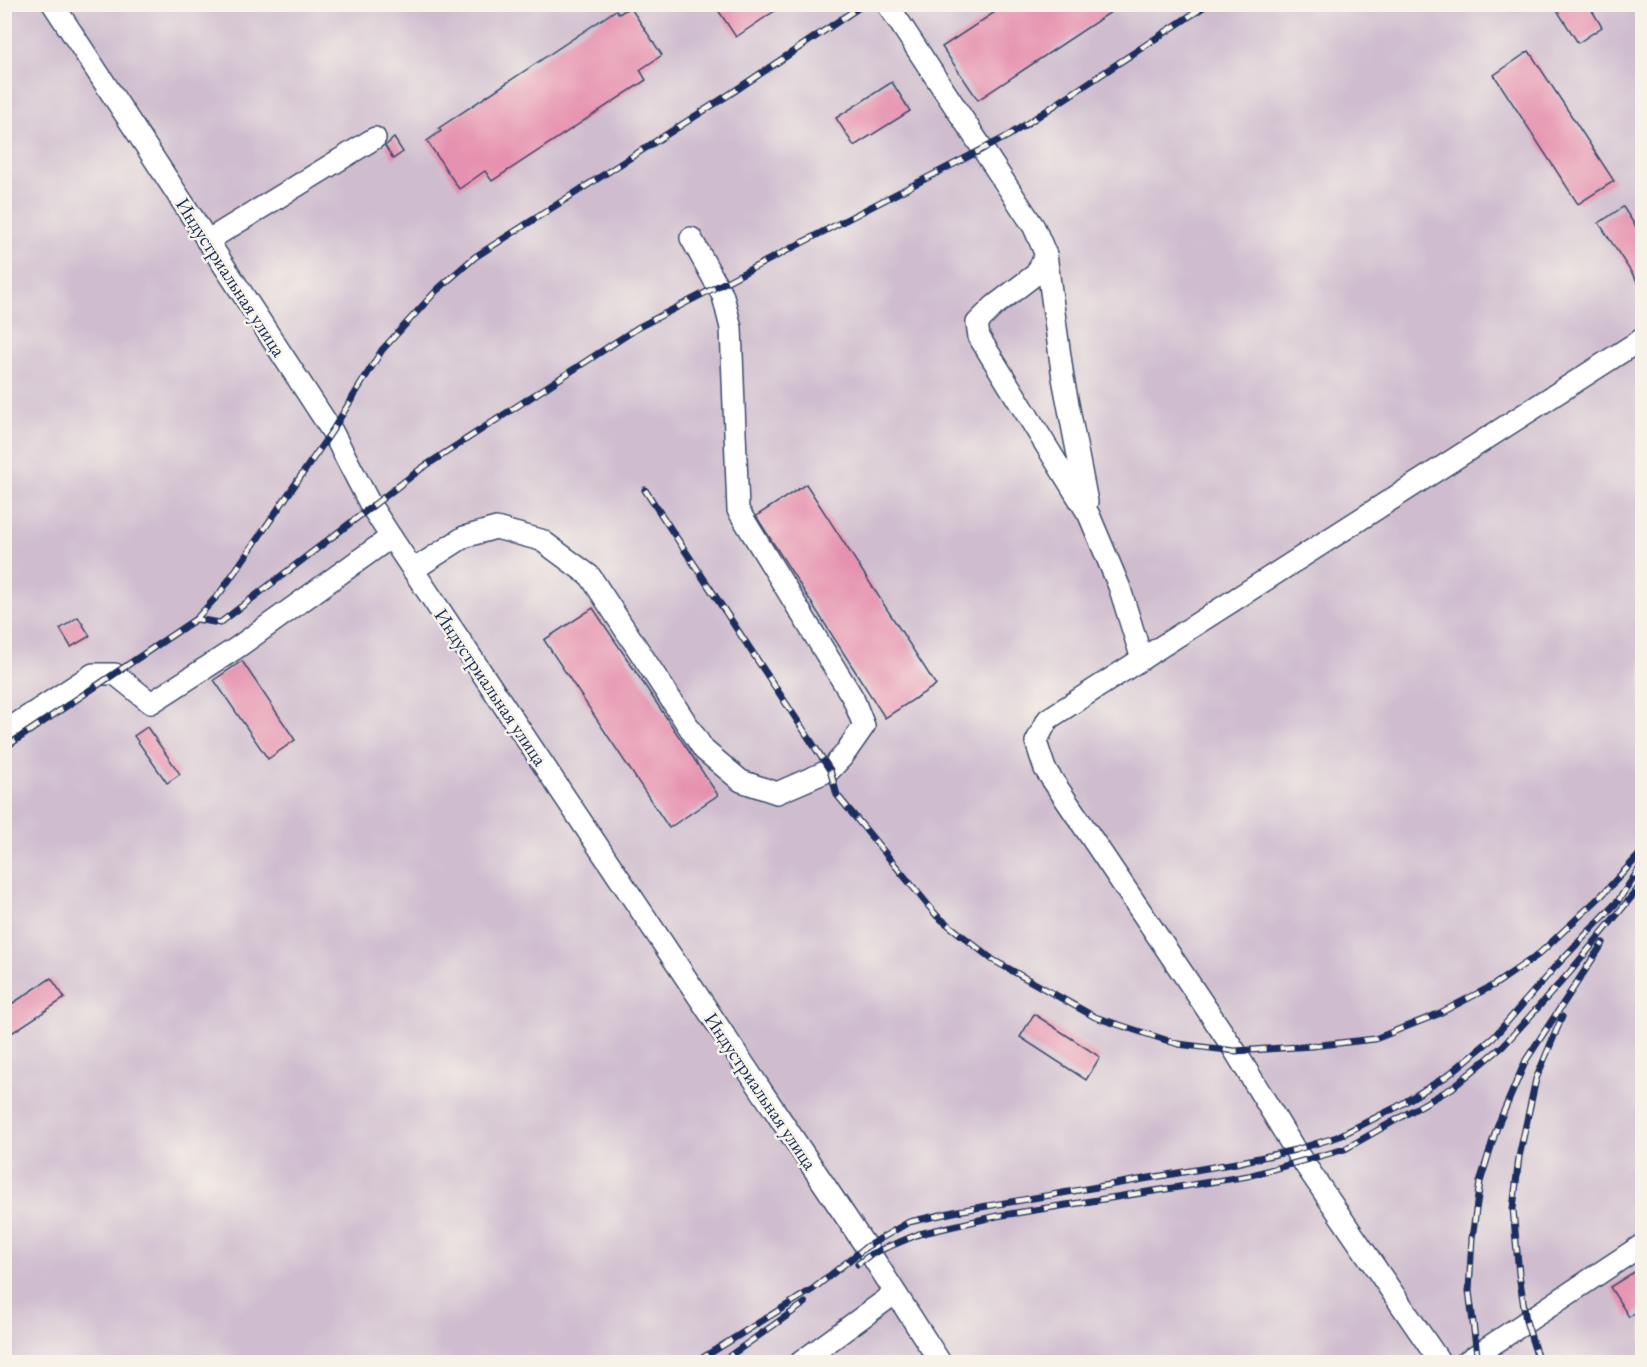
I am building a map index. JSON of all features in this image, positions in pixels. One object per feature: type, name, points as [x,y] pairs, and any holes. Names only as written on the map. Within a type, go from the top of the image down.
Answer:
[{"type":"street","name":"Индустриальная улица","points":[[53,4],[332,431],[371,506],[391,537],[859,1237],[940,1362]]},
{"type":"street","points":[[888,5],[1035,226],[1046,255],[1063,378],[1089,515]]},
{"type":"street","points":[[207,241],[375,138]]},
{"type":"street","points":[[413,570],[464,537],[496,528],[541,540],[590,576],[704,750],[741,781],[777,793],[830,770],[843,756],[864,726],[853,698],[738,510],[731,328],[723,296],[691,238]]},
{"type":"street","points":[[1046,255],[1036,274],[994,306],[977,323],[979,337],[1089,515],[1119,586],[1142,659]]},
{"type":"street","points":[[1440,1362],[1295,1150],[1235,1051],[1045,769],[1036,741],[1048,719],[1642,339]]},
{"type":"street","points":[[4,732],[93,674],[115,674],[151,703],[238,647],[391,537]]},
{"type":"street","points":[[1466,1362],[1642,1245]]},
{"type":"street","points":[[801,1362],[894,1294]]},
{"type":"shaded area","points":[[5,5],[1642,5],[1642,1362],[5,1362]]},
{"type":"building","points":[[714,4],[785,4],[736,37]]},
{"type":"building","points":[[1007,4],[1123,4],[978,100],[942,47]]},
{"type":"building","points":[[1553,4],[1588,4],[1602,27],[1578,43]]},
{"type":"building","points":[[630,7],[662,55],[640,70],[646,80],[492,181],[485,171],[459,189],[427,141],[441,131],[439,128],[616,10],[619,14]]},
{"type":"building","points":[[1529,51],[1614,181],[1578,204],[1494,75]]},
{"type":"building","points":[[892,82],[910,111],[854,146],[836,118]]},
{"type":"building","points":[[394,138],[403,152],[393,159],[385,146]]},
{"type":"building","points":[[1623,207],[1642,236],[1642,289],[1599,223]]},
{"type":"building","points":[[806,484],[936,685],[885,718],[756,516]]},
{"type":"building","points":[[593,608],[718,795],[669,828],[544,640]]},
{"type":"building","points":[[78,617],[90,636],[71,647],[60,629]]},
{"type":"building","points":[[242,661],[295,740],[268,759],[214,680]]},
{"type":"building","points":[[147,727],[180,774],[167,783],[134,736]]},
{"type":"building","points":[[51,978],[65,998],[4,1038],[4,1009]]},
{"type":"building","points":[[1034,1014],[1100,1057],[1086,1080],[1020,1037]]},
{"type":"building","points":[[1634,1272],[1642,1286],[1642,1308],[1629,1317],[1610,1287]]},
{"type":"railway","points":[[196,619],[220,593],[332,431],[382,350],[437,290],[475,257],[733,92],[864,4]]},
{"type":"railway","points":[[4,748],[196,619],[220,623],[422,468],[639,327],[1008,136],[1208,4]]},
{"type":"railway","points":[[645,490],[830,770],[837,795],[937,916],[993,960],[1095,1017],[1178,1044],[1235,1051],[1375,1039],[1438,1014],[1494,985],[1539,954],[1602,895],[1642,852]]},
{"type":"railway","points":[[696,1362],[813,1289],[866,1247],[909,1222],[958,1211],[1236,1163],[1295,1150],[1337,1137],[1397,1107],[1447,1076],[1493,1038],[1554,968],[1618,901],[1642,865]]},
{"type":"railway","points":[[858,1264],[871,1254],[919,1234],[997,1216],[1248,1176],[1345,1149],[1452,1088],[1503,1046],[1570,972],[1642,884]]},
{"type":"railway","points":[[1478,1362],[1469,1291],[1472,1238],[1480,1182],[1497,1127],[1526,1060],[1603,943]]},
{"type":"railway","points":[[1539,1362],[1526,1321],[1513,1209],[1519,1157],[1536,1079],[1562,1017]]},
{"type":"railway","points":[[721,1362],[805,1303]]}]
